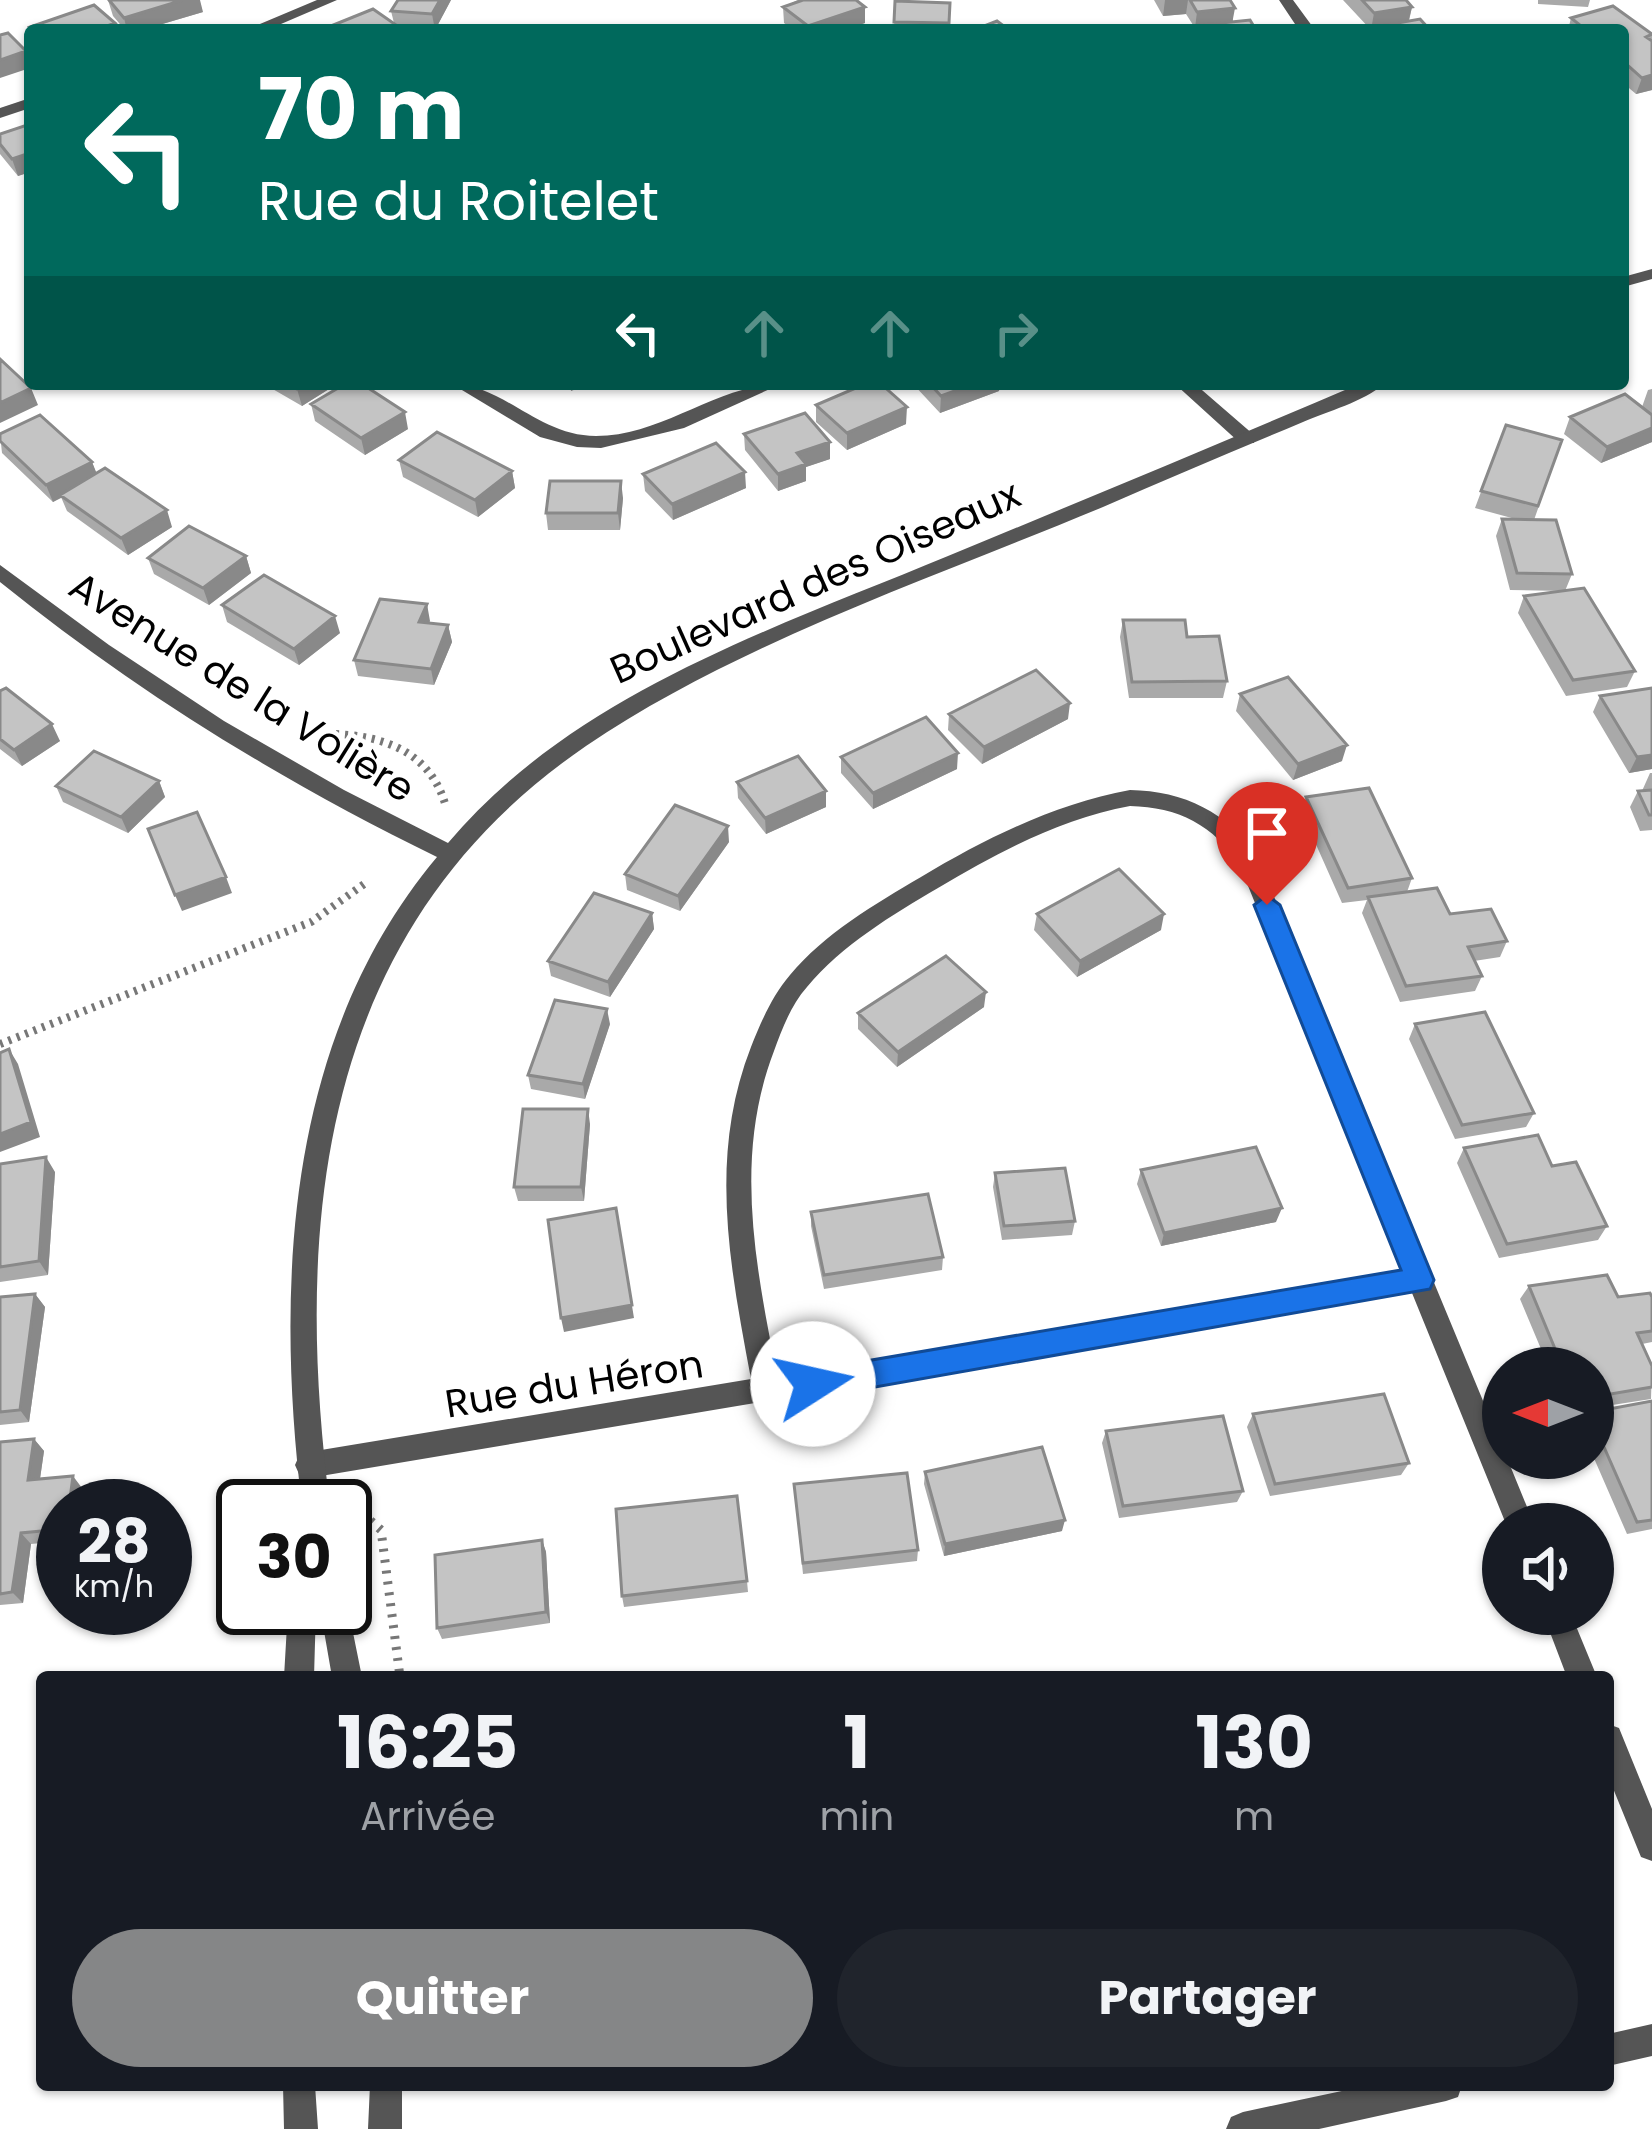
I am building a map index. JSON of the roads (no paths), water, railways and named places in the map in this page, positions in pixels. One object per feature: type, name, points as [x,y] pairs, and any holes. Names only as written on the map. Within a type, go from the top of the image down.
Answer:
[{"type":"street","points":[[269,24],[330,0]]},
{"type":"street","points":[[471,390],[548,432],[592,442],[656,428],[756,390]]},
{"type":"street","points":[[1191,390],[1247,439]]},
{"type":"street","name":"Boulevard des Oiseaux","points":[[310,1479],[303,1261],[321,1120],[372,982],[452,854],[477,824],[568,749],[693,677],[858,602],[1361,390]]},
{"type":"street","name":"Avenue de la Volière","points":[[0,572],[166,691],[331,791],[452,854]]},
{"type":"street","points":[[767,1392],[735,1210],[734,1166],[746,1096],[784,1001],[818,961],[884,910],[1054,819],[1110,800],[1177,804],[1208,817],[1242,849],[1511,1503]]},
{"type":"street","name":"Rue du Héron","points":[[309,1465],[1419,1280]]},
{"type":"street","points":[[298,1671],[300,1635]]},
{"type":"street","points":[[339,1635],[346,1671]]},
{"type":"street","points":[[1565,1635],[1580,1671]]},
{"type":"street","points":[[1614,1754],[1652,1846]]},
{"type":"street","points":[[1614,2049],[1652,2040]]},
{"type":"street","points":[[299,2091],[301,2129]]},
{"type":"street","points":[[385,2129],[386,2091]]},
{"type":"street","points":[[1244,2129],[1418,2091]]}]
